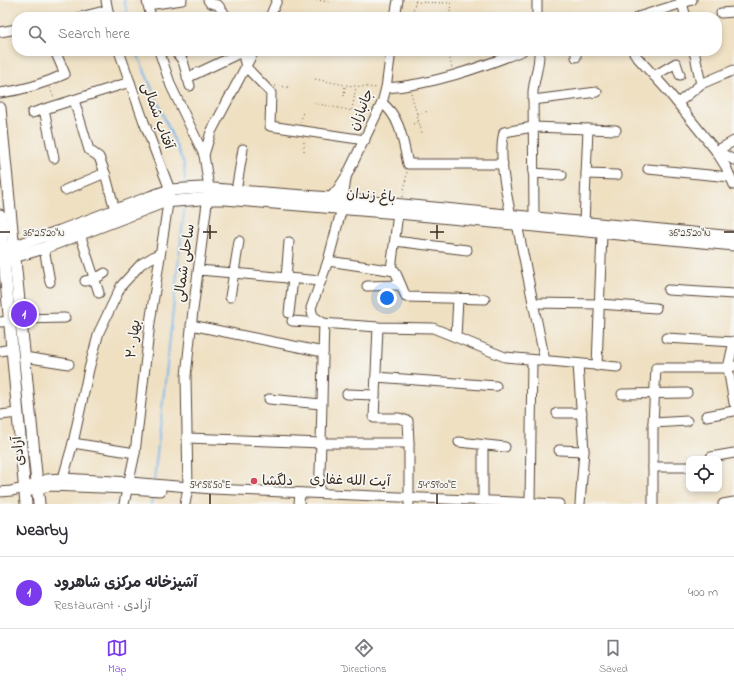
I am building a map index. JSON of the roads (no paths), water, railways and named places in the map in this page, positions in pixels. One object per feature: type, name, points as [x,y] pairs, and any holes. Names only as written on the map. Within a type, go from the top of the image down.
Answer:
[{"type":"main road","name":"آزادی","points":[[0,108],[10,321],[25,495]]},
{"type":"main road","name":"باغ زندان","points":[[6,255],[60,231],[115,210],[173,195],[236,191],[330,198],[343,204]]},
{"type":"main road","name":"باغ زندان","points":[[205,193],[514,220],[602,233],[734,245]]},
{"type":"main road","name":"باغ زندان","points":[[6,255],[44,248],[173,195]]},
{"type":"main road","name":"آزادی","points":[[0,215],[6,255]]},
{"type":"main road","name":"باغ زندان","points":[[514,220],[534,218],[734,237]]},
{"type":"main road","name":"آزادی","points":[[10,321],[24,357],[39,504]]},
{"type":"street","points":[[106,0],[109,12]]},
{"type":"street","points":[[147,3],[182,0]]},
{"type":"street","points":[[208,0],[210,3],[218,2],[224,12]]},
{"type":"street","points":[[272,12],[277,0]]},
{"type":"street","points":[[397,12],[398,0]]},
{"type":"street","points":[[537,0],[537,12]]},
{"type":"street","points":[[653,12],[692,0]]},
{"type":"street","points":[[682,2],[685,12]]},
{"type":"street","points":[[722,13],[734,12]]},
{"type":"street","points":[[0,32],[12,31]]},
{"type":"street","points":[[0,93],[21,90],[48,82],[65,74],[57,56]]},
{"type":"street","name":"آفتاب شمالی","points":[[120,56],[173,195]]},
{"type":"street","name":"ساحلی شمالی","points":[[161,56],[171,86],[204,155],[205,193],[199,270],[191,325],[186,376],[188,489],[185,504]]},
{"type":"street","points":[[179,56],[183,61],[188,82],[233,56]]},
{"type":"street","points":[[243,56],[246,67],[271,93],[270,126],[365,140]]},
{"type":"street","points":[[204,155],[211,132],[252,56]]},
{"type":"street","name":"جانبازان","points":[[330,198],[347,175],[382,103],[386,88],[390,56]]},
{"type":"street","points":[[386,88],[410,85],[454,74],[507,56]]},
{"type":"street","points":[[534,218],[533,100],[534,83],[540,56]]},
{"type":"street","points":[[636,56],[678,103],[716,151],[722,160],[734,186]]},
{"type":"street","points":[[695,56],[701,84]]},
{"type":"street","points":[[654,76],[676,63],[680,75]]},
{"type":"street","points":[[678,103],[701,84],[734,70]]},
{"type":"street","points":[[32,113],[130,82]]},
{"type":"street","points":[[533,100],[597,92]]},
{"type":"street","points":[[74,100],[89,150],[99,157],[105,173],[115,210]]},
{"type":"street","points":[[382,103],[395,117],[401,132],[408,164],[503,164]]},
{"type":"street","points":[[44,109],[54,158]]},
{"type":"street","points":[[545,361],[504,181],[504,132],[533,127],[616,130]]},
{"type":"street","points":[[584,223],[588,129]]},
{"type":"street","points":[[716,151],[734,141]]},
{"type":"street","points":[[236,191],[242,149]]},
{"type":"street","points":[[716,151],[734,160]]},
{"type":"street","points":[[648,169],[730,176]]},
{"type":"street","points":[[65,190],[105,173]]},
{"type":"street","points":[[534,173],[562,175]]},
{"type":"street","points":[[586,174],[618,175]]},
{"type":"street","name":"جانبازان","points":[[324,323],[313,316],[312,308],[328,261],[343,204],[347,175]]},
{"type":"street","name":"بهار ۲۰","points":[[124,504],[133,486],[135,453],[150,323],[160,253],[173,195]]},
{"type":"street","points":[[391,270],[400,209]]},
{"type":"street","points":[[597,366],[602,233]]},
{"type":"street","points":[[80,234],[99,293]]},
{"type":"street","points":[[230,297],[239,241]]},
{"type":"street","points":[[395,241],[467,250]]},
{"type":"street","points":[[290,242],[290,317],[324,323],[378,327],[433,328],[505,357],[617,367]]},
{"type":"street","points":[[44,248],[50,282]]},
{"type":"street","points":[[63,478],[73,443],[89,369],[99,332],[121,286],[141,264],[160,253]]},
{"type":"street","points":[[328,261],[395,271],[406,297],[485,299]]},
{"type":"street","points":[[199,270],[321,282]]},
{"type":"street","points":[[84,281],[95,279],[105,273]]},
{"type":"street","points":[[367,286],[401,285]]},
{"type":"street","points":[[668,290],[734,294]]},
{"type":"street","points":[[456,337],[458,298]]},
{"type":"street","points":[[533,303],[599,304],[656,308]]},
{"type":"street","points":[[10,321],[65,318]]},
{"type":"street","points":[[319,493],[322,443],[321,404],[324,323]]},
{"type":"street","points":[[191,325],[323,352]]},
{"type":"street","points":[[378,327],[374,418],[399,418],[408,421],[409,500]]},
{"type":"street","points":[[666,338],[734,341],[731,367],[734,403]]},
{"type":"street","points":[[0,351],[12,349]]},
{"type":"street","points":[[24,357],[69,364]]},
{"type":"street","points":[[530,503],[532,360]]},
{"type":"street","points":[[578,364],[584,451],[580,504]]},
{"type":"street","points":[[653,504],[653,423],[656,368],[731,367]]},
{"type":"street","points":[[376,377],[496,386]]},
{"type":"street","points":[[622,394],[687,393]]},
{"type":"street","points":[[347,394],[375,395]]},
{"type":"street","points":[[269,400],[321,404]]},
{"type":"street","points":[[706,416],[734,411]]},
{"type":"street","points":[[0,415],[18,413]]},
{"type":"street","points":[[557,413],[582,413]]},
{"type":"street","points":[[653,423],[687,421]]},
{"type":"street","points":[[187,438],[322,443],[409,443]]},
{"type":"street","points":[[459,442],[506,447]]},
{"type":"street","points":[[73,443],[135,453]]},
{"type":"street","points":[[483,444],[483,501]]},
{"type":"street","points":[[559,450],[584,451]]},
{"type":"street","points":[[717,456],[734,453]]},
{"type":"street","points":[[653,466],[686,467]]},
{"type":"street","points":[[0,496],[25,495],[47,479],[63,478],[133,486]]},
{"type":"street","points":[[38,486],[133,486]]},
{"type":"street","name":"آیت الله غفاری","points":[[133,486],[171,489],[319,493],[409,500],[559,504]]},
{"type":"street","points":[[0,492],[11,491],[25,495]]},
{"type":"street","points":[[299,504],[300,493]]},
{"type":"street","points":[[723,504],[734,502]]},
{"type":"waterway","points":[[124,0],[127,12]]},
{"type":"waterway","points":[[138,56],[184,164],[185,185]]},
{"type":"waterway","points":[[154,481],[185,203]]},
{"type":"waterway","points":[[151,504],[153,493]]},
{"type":"place","name":"آشپزخانه مرکزی شاهرود","points":[[24,314]]},
{"type":"place","name":"دلگشا","points":[[254,481]]}]
